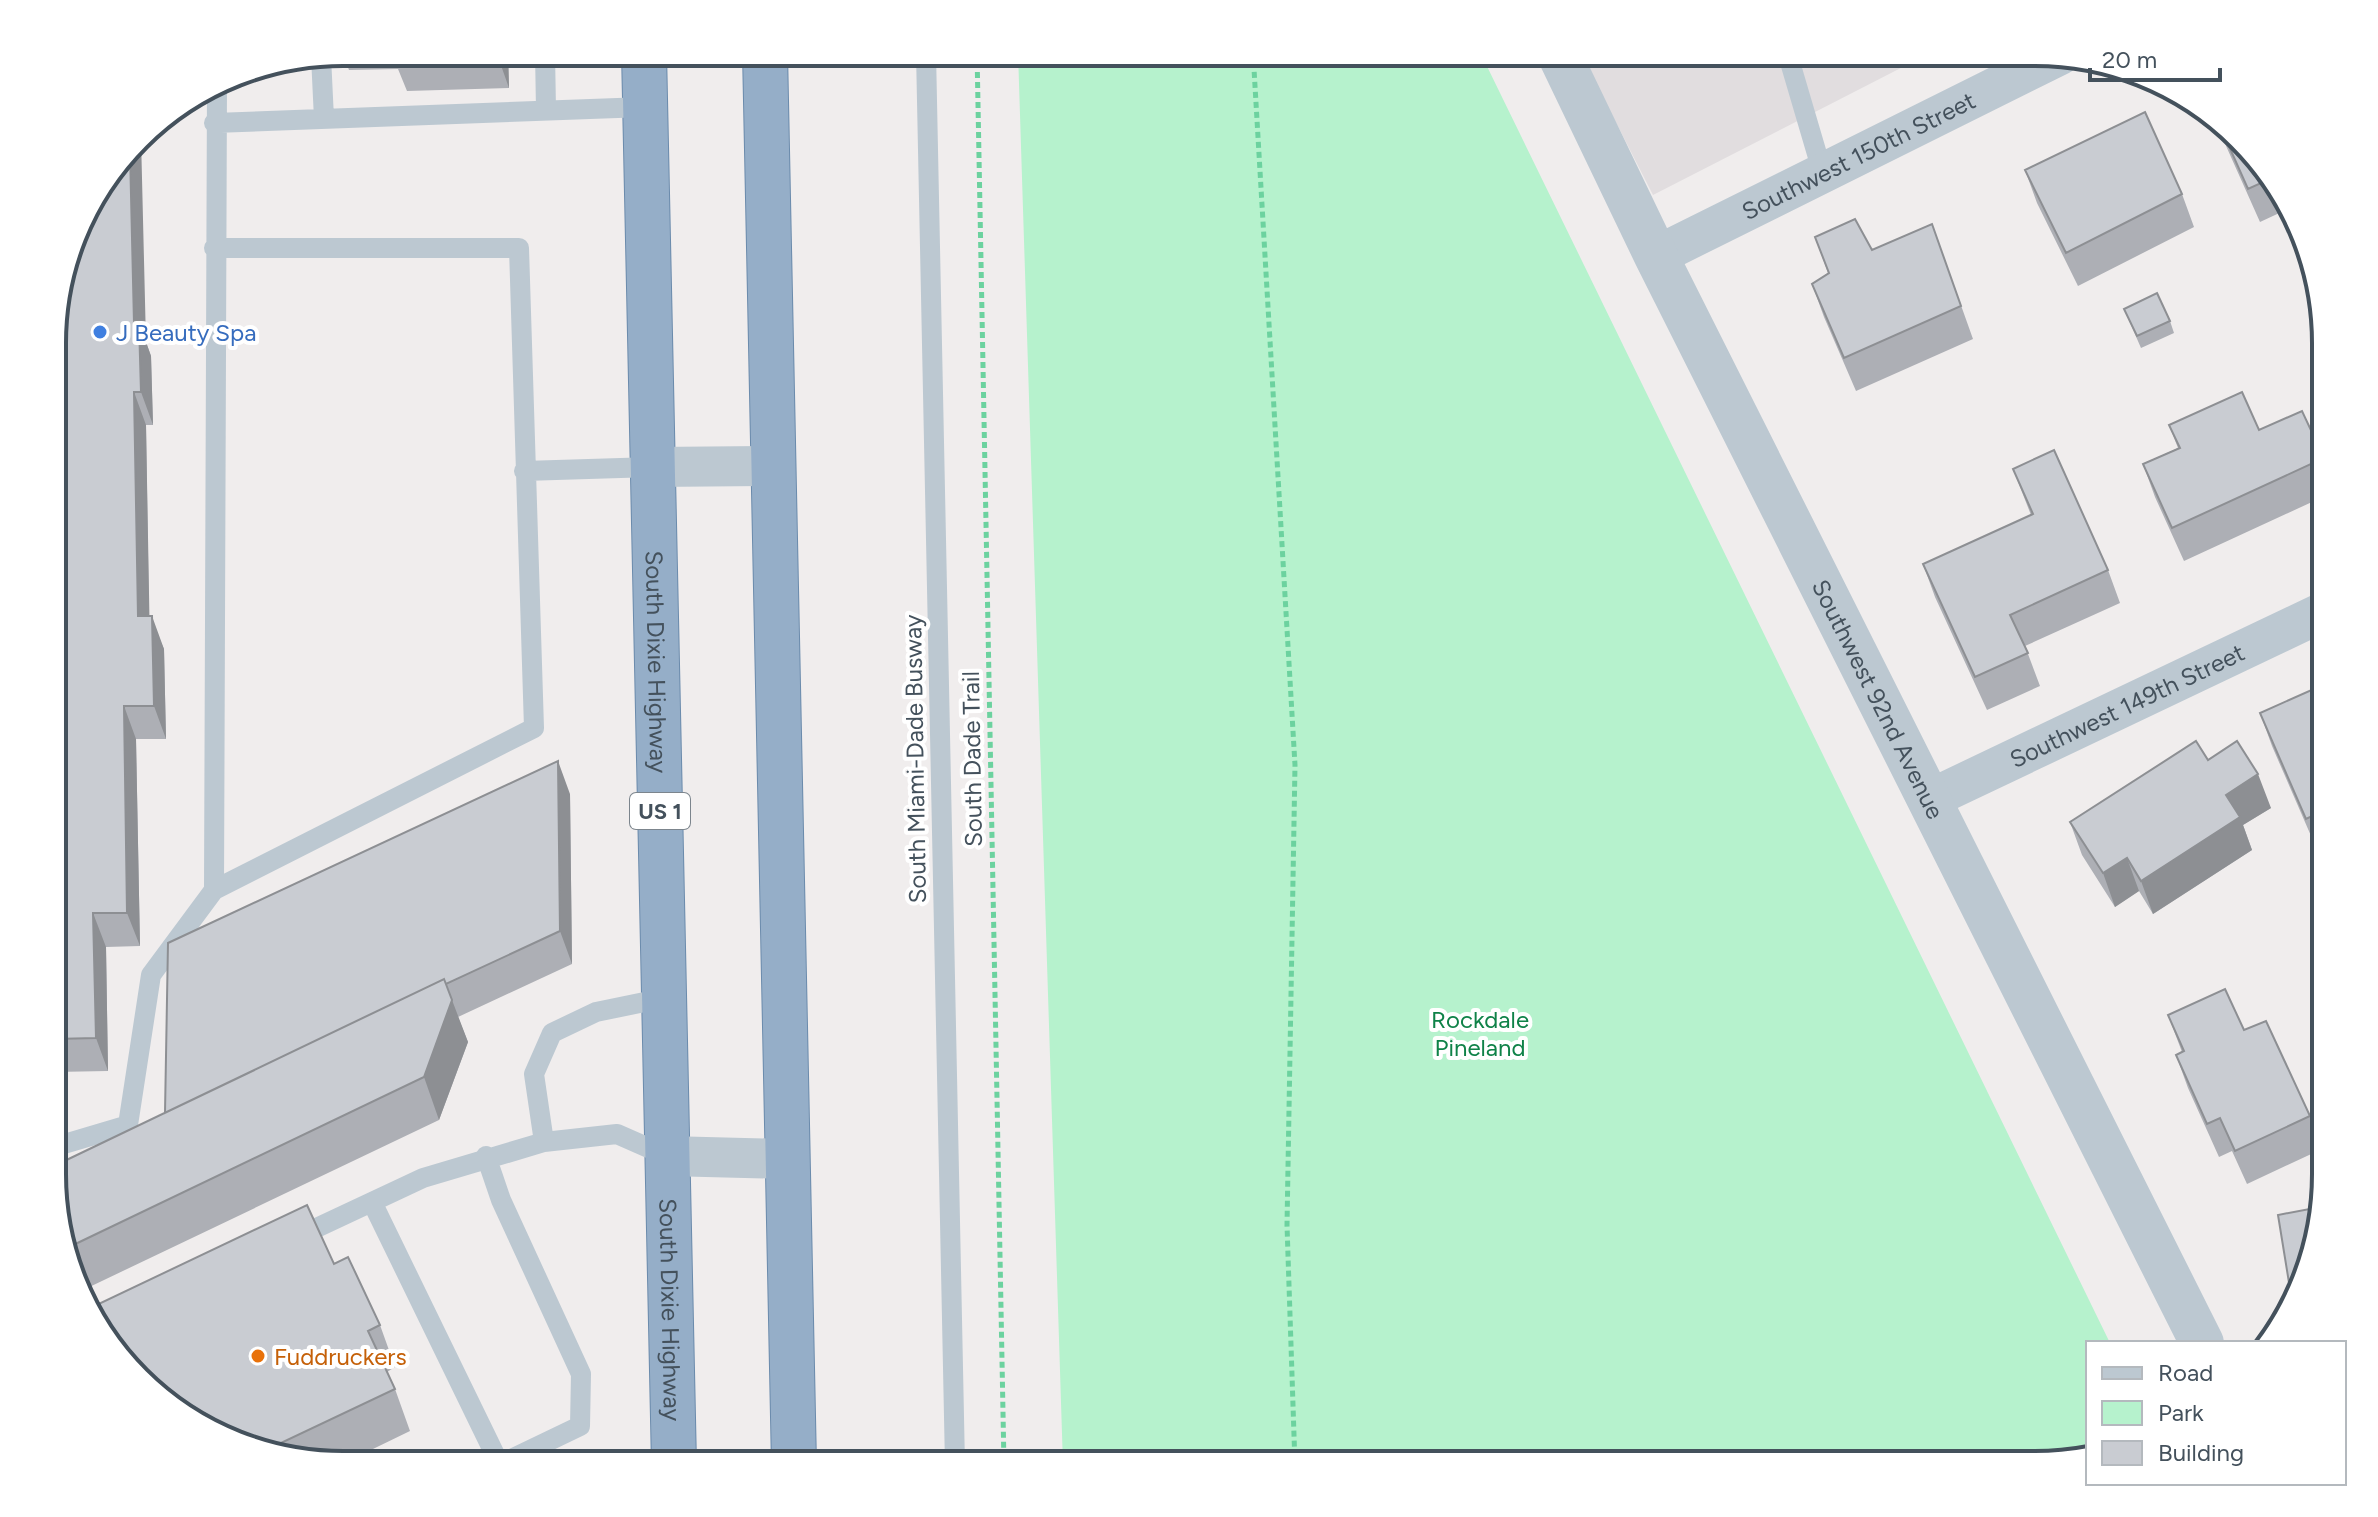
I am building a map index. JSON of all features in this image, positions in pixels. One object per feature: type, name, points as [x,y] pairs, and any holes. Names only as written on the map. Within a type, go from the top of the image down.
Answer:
[{"type":"highway","name":"South Dixie Highway","points":[[644,67],[674,1451]]},
{"type":"highway","points":[[765,67],[794,1451]]},
{"type":"street","name":"Southwest 92nd Avenue","points":[[1565,66],[1656,256],[2201,1341]]},
{"type":"street","name":"Southwest 150th Street","points":[[1656,256],[2037,66]]},
{"type":"street","points":[[653,467],[775,466]]},
{"type":"street","name":"Southwest 149th Street","points":[[1930,799],[2311,618]]},
{"type":"street","points":[[667,1156],[788,1159]]},
{"type":"lane","points":[[1791,66],[1822,171]]},
{"type":"lane","points":[[322,67],[324,119]]},
{"type":"lane","points":[[545,67],[546,110]]},
{"type":"lane","name":"South Miami-Dade Busway","points":[[926,67],[955,1451]]},
{"type":"lane","points":[[214,890],[216,97]]},
{"type":"lane","points":[[214,123],[645,107]]},
{"type":"lane","points":[[66,1143],[128,1125],[151,975],[214,890],[534,728],[519,248],[214,248]]},
{"type":"lane","points":[[524,471],[653,467]]},
{"type":"lane","points":[[544,1142],[534,1074],[552,1033],[596,1012],[664,998]]},
{"type":"lane","points":[[272,1249],[423,1178],[486,1156],[544,1142],[617,1134],[667,1156]]},
{"type":"lane","points":[[486,1156],[501,1200],[581,1374],[580,1426],[529,1451]]},
{"type":"lane","points":[[372,1202],[493,1451]]},
{"type":"path","points":[[1254,66],[1295,765],[1287,1225],[1295,1450]]},
{"type":"path","name":"South Dade Trail","points":[[977,67],[1004,1451]]},
{"type":"shaded area","points":[[1587,66],[1905,66],[1653,195]]},
{"type":"green space","name":"Rockdale Pineland","points":[[1487,66],[2109,1341],[2086,1341],[2086,1446],[2053,1450],[1063,1451],[1018,67]]},
{"type":"building","points":[[2145,112],[2182,194],[2066,253],[2025,170]]},
{"type":"building","points":[[2229,146],[2261,183],[2248,189]]},
{"type":"building","points":[[130,165],[134,323],[139,323],[141,392],[134,392],[138,616],[152,616],[154,706],[124,706],[127,913],[93,913],[96,1038],[66,1039],[66,343],[68,307],[75,271],[87,237],[103,204]]},
{"type":"building","points":[[1855,219],[1872,250],[1932,224],[1961,306],[1844,358],[1812,284],[1829,273],[1815,237]]},
{"type":"building","points":[[2157,293],[2170,321],[2137,336],[2124,309]]},
{"type":"building","points":[[2242,392],[2259,430],[2302,411],[2311,430],[2311,464],[2172,528],[2143,464],[2180,448],[2169,425]]},
{"type":"building","points":[[2054,450],[2108,570],[2010,615],[2028,653],[1975,677],[1923,564],[2033,514],[2013,469]]},
{"type":"building","points":[[2311,690],[2311,817],[2306,819],[2260,713]]},
{"type":"building","points":[[2196,741],[2208,760],[2237,741],[2258,774],[2226,795],[2240,817],[2141,881],[2127,858],[2103,873],[2070,822]]},
{"type":"building","points":[[558,761],[560,931],[446,984],[444,979],[165,1113],[168,943]]},
{"type":"building","points":[[444,979],[452,1000],[424,1077],[76,1244],[68,1210],[66,1160]]},
{"type":"building","points":[[2225,989],[2244,1030],[2266,1021],[2310,1116],[2235,1151],[2220,1118],[2207,1124],[2176,1055],[2184,1051],[2168,1015]]},
{"type":"building","name":"Fuddruckers","points":[[307,1205],[334,1264],[348,1257],[380,1325],[368,1331],[395,1389],[280,1444],[271,1442],[220,1422],[174,1394],[123,1343],[99,1304]]},
{"type":"building","points":[[2309,1209],[2307,1228],[2289,1283],[2278,1215]]},
{"type":"place","name":"J Beauty Spa","points":[[100,332]]},
{"type":"place","name":"Fuddruckers","points":[[258,1356]]}]
